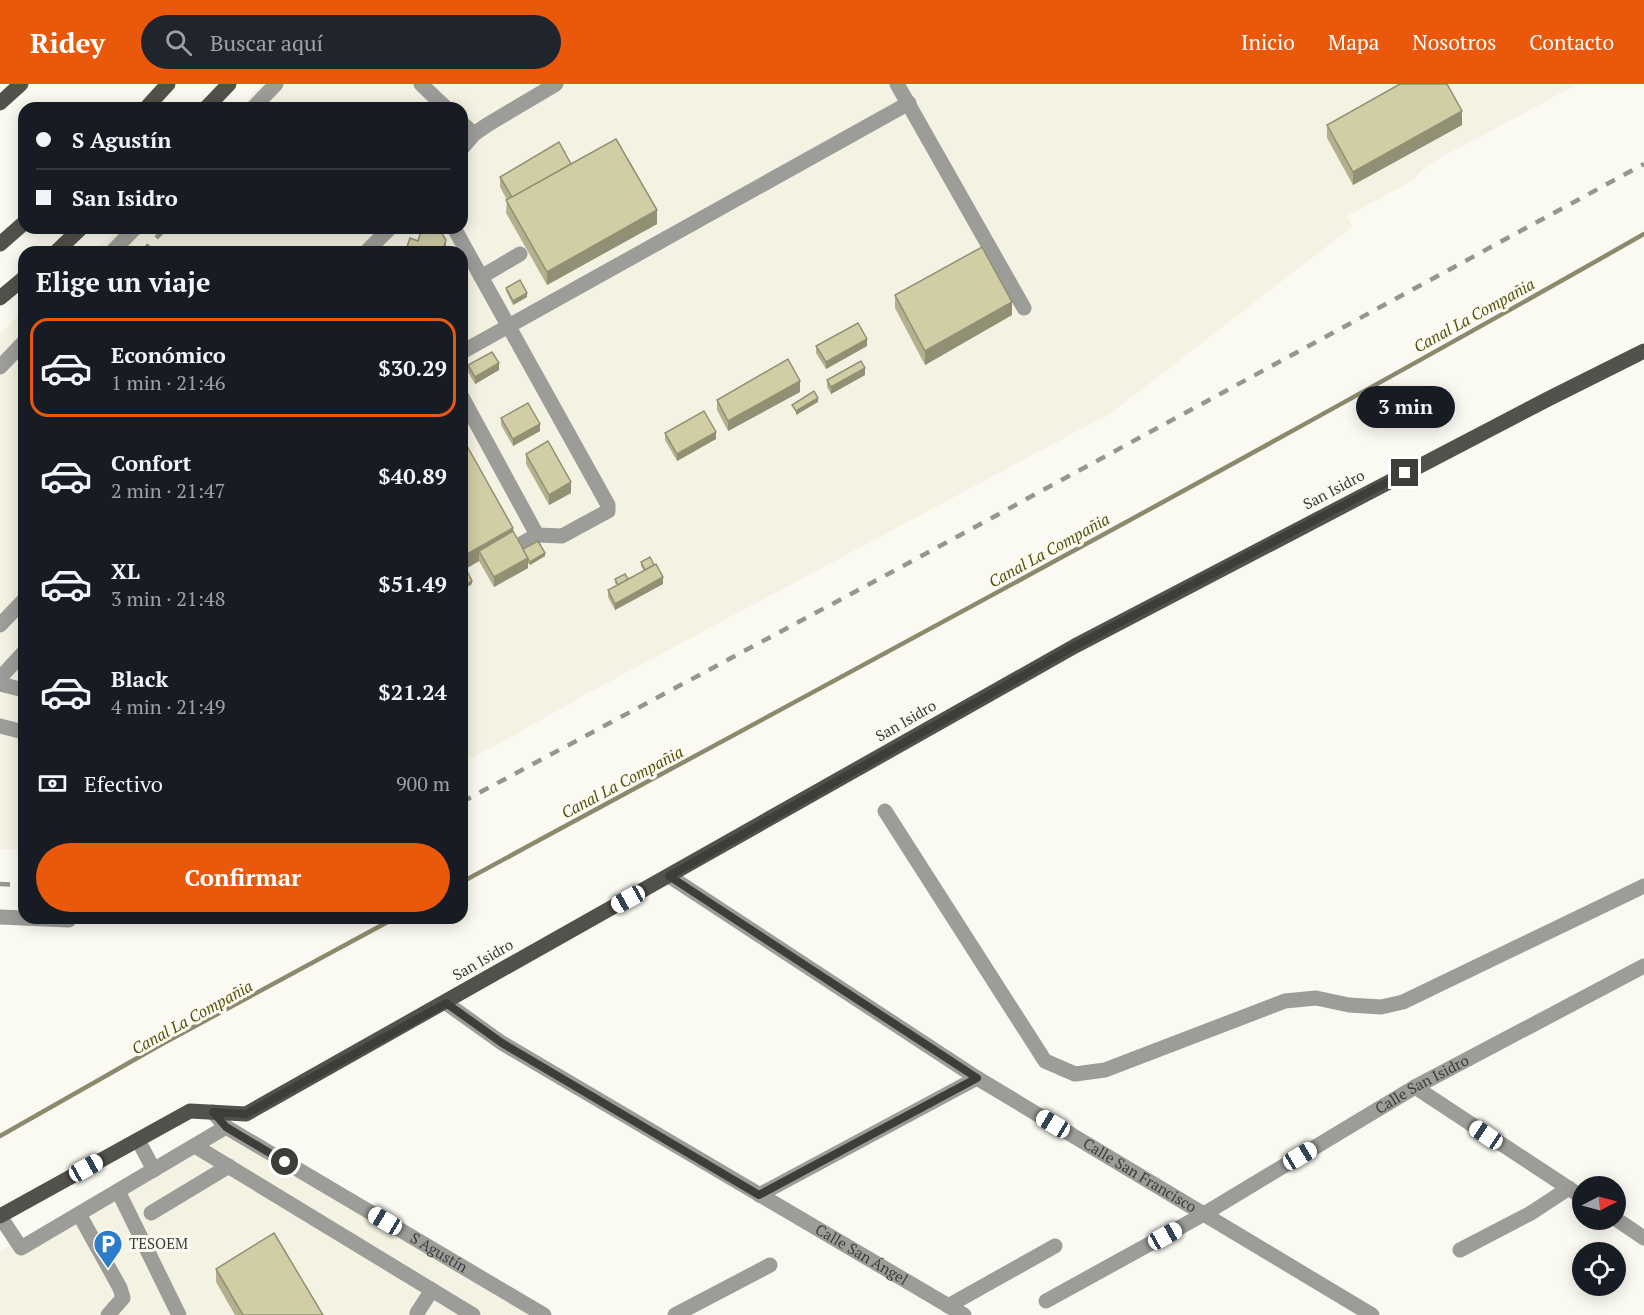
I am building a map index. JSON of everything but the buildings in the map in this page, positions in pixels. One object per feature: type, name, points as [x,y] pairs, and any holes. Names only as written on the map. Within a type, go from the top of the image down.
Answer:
[{"type":"main road","points":[[0,103],[21,84]]},
{"type":"main road","points":[[152,102],[168,84]]},
{"type":"main road","points":[[212,102],[230,84]]},
{"type":"main road","points":[[0,244],[18,228]]},
{"type":"main road","points":[[62,246],[75,234]]},
{"type":"main road","points":[[0,298],[18,283]]},
{"type":"main road","name":"San Isidro","points":[[138,1140],[190,1111],[246,1114],[1075,646],[1644,351]]},
{"type":"main road","points":[[0,1216],[138,1140]]},
{"type":"street","points":[[259,102],[276,84]]},
{"type":"street","points":[[421,84],[440,102]]},
{"type":"street","points":[[468,141],[474,134],[510,110],[555,84]]},
{"type":"street","points":[[897,84],[1024,308]]},
{"type":"street","points":[[468,349],[909,103]]},
{"type":"street","points":[[468,128],[474,134]]},
{"type":"street","points":[[118,246],[129,234]]},
{"type":"street","points":[[372,246],[384,234]]},
{"type":"street","points":[[468,253],[608,505],[608,511],[562,536],[537,535],[521,544]]},
{"type":"street","points":[[482,278],[520,254]]},
{"type":"street","points":[[0,367],[18,348]]},
{"type":"street","points":[[468,408],[537,535]]},
{"type":"street","points":[[0,625],[18,606]]},
{"type":"street","points":[[0,678],[18,658]]},
{"type":"street","points":[[0,684],[18,688]]},
{"type":"street","points":[[0,726],[18,730]]},
{"type":"street","points":[[885,811],[1045,1061],[1075,1074],[1106,1070],[1285,1001],[1316,998],[1349,1005],[1381,1007],[1403,1002],[1644,886]]},
{"type":"street","name":"Calle San Francisco","points":[[669,876],[977,1078],[1372,1315]]},
{"type":"street","points":[[0,917],[18,918]]},
{"type":"street","name":"Calle San Isidro","points":[[1046,1301],[1204,1214],[1415,1087],[1644,966]]},
{"type":"street","name":"Calle San Ángel","points":[[446,1003],[502,1043],[964,1315]]},
{"type":"street","points":[[759,1195],[977,1078]]},
{"type":"street","points":[[1415,1087],[1572,1190]]},
{"type":"street","name":"S Agustín","points":[[213,1112],[226,1127],[544,1315]]},
{"type":"street","points":[[0,1216],[21,1248],[226,1127]]},
{"type":"street","points":[[138,1140],[154,1170]]},
{"type":"street","points":[[195,1146],[473,1315]]},
{"type":"street","points":[[151,1213],[229,1166]]},
{"type":"street","points":[[1460,1250],[1531,1213],[1569,1188]]},
{"type":"street","points":[[118,1191],[179,1315]]},
{"type":"street","points":[[79,1214],[120,1288],[123,1298],[108,1315]]},
{"type":"street","points":[[1626,1226],[1644,1238]]},
{"type":"street","points":[[948,1306],[1055,1246]]},
{"type":"street","points":[[675,1315],[770,1266]]},
{"type":"street","points":[[417,1315],[432,1290]]},
{"type":"shaded area","points":[[262,84],[1578,84],[1429,164],[1410,182],[1347,216],[1352,227],[1111,413],[468,759],[468,246],[99,246],[112,234],[468,234],[468,102],[246,102]]},
{"type":"shaded area","points":[[18,317],[18,850],[0,849],[0,333]]},
{"type":"shaded area","points":[[226,1128],[530,1315],[0,1315],[0,1251]]},
{"type":"waterway","name":"Canal La Compañia","points":[[468,879],[1203,480],[1644,234]]},
{"type":"waterway","name":"Canal La Compañia","points":[[0,1136],[162,1044],[384,924]]},
{"type":"railway","points":[[468,799],[892,572],[1644,164]]},
{"type":"railway","points":[[148,246],[160,234]]},
{"type":"railway","points":[[0,884],[18,885]]},
{"type":"place","name":"TESOEM","points":[[108,1270]]},
{"type":"route","points":[[285,1162],[226,1127],[213,1112],[246,1114],[446,1003],[502,1043],[759,1195],[977,1078],[669,876],[1075,646],[1405,473]]}]
